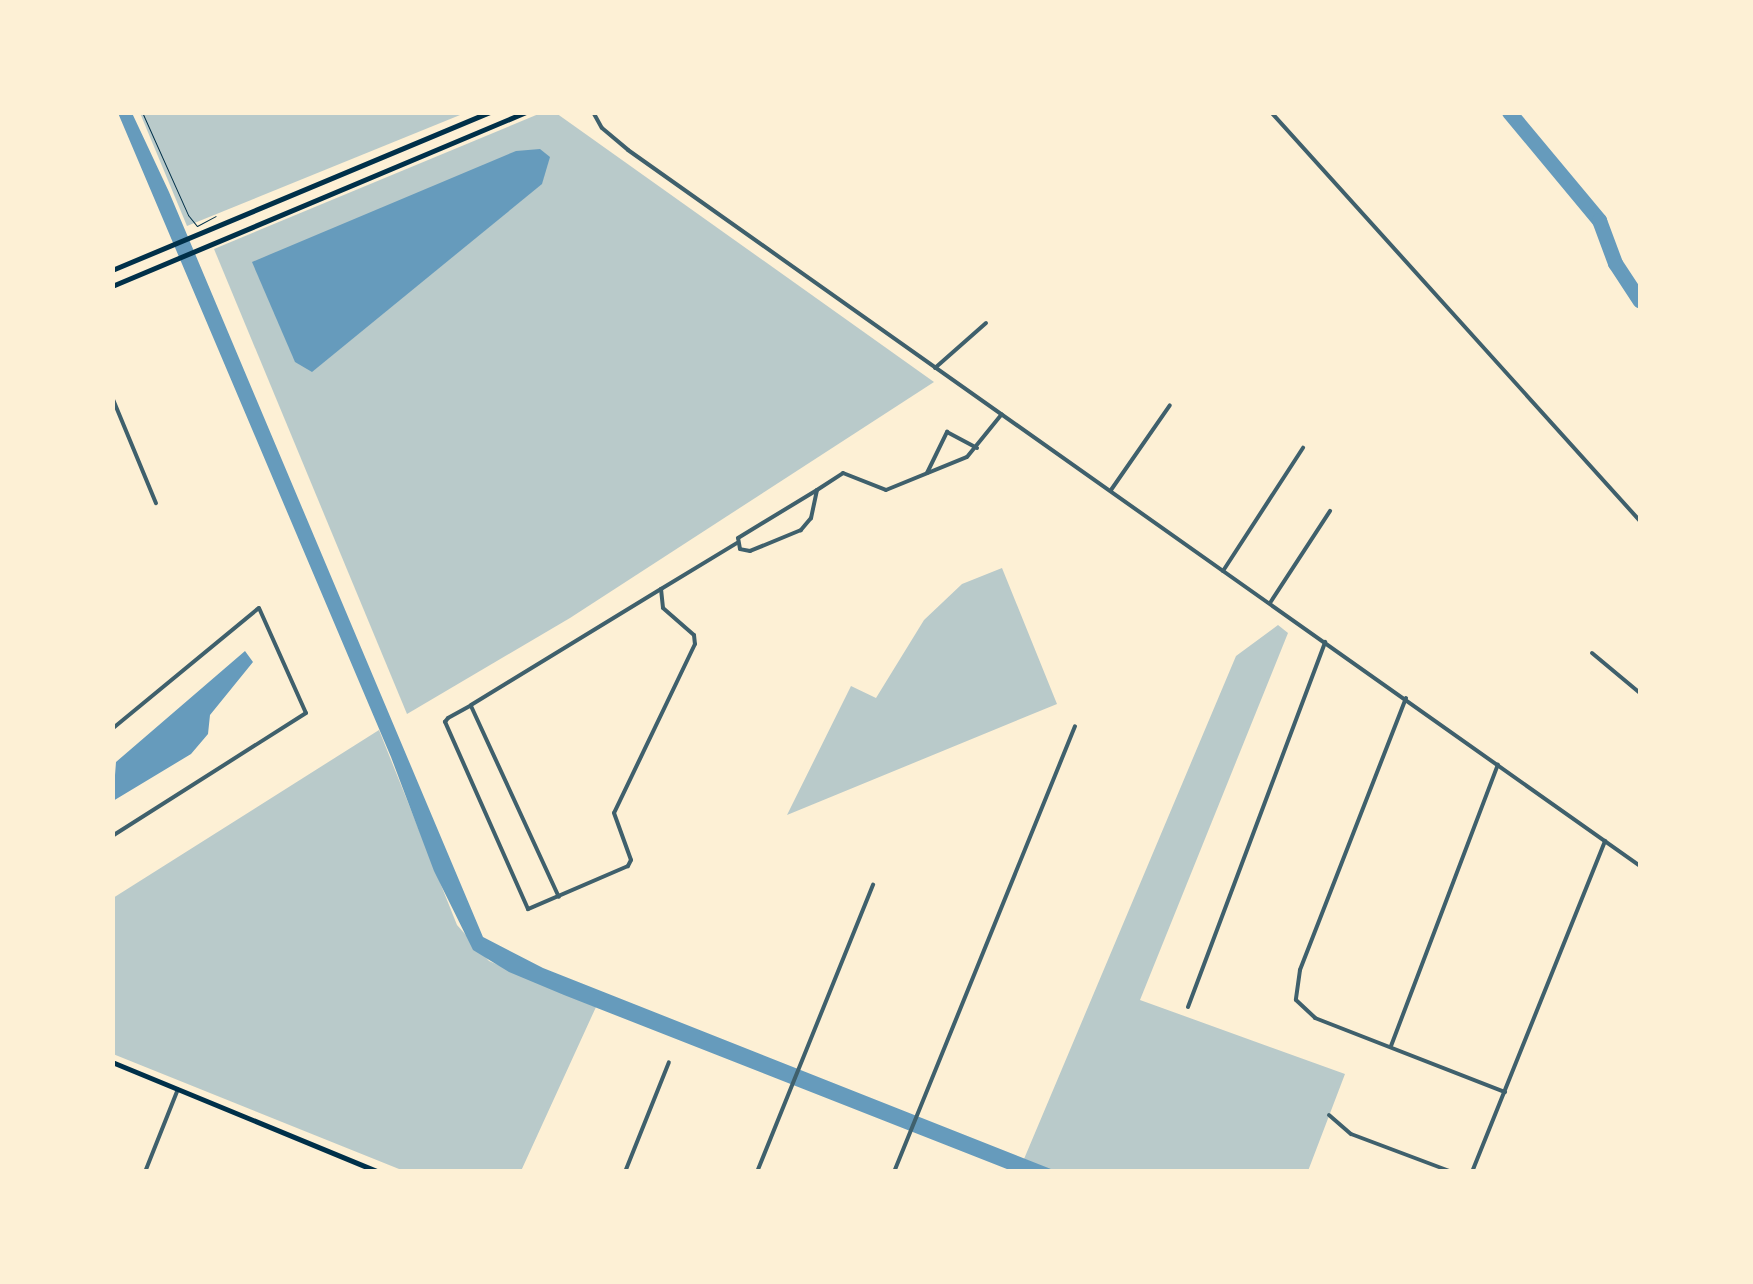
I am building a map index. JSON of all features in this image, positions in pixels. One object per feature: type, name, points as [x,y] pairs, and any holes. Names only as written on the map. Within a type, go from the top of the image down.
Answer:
[{"type":"main road","points":[[112,270],[489,112]]},
{"type":"main road","points":[[112,286],[526,112]]},
{"type":"main road","points":[[298,193],[304,206]]},
{"type":"main road","points":[[220,226],[226,238]]},
{"type":"main road","points":[[112,1062],[380,1172]]},
{"type":"street","points":[[592,112],[602,128],[628,150],[1640,866]]},
{"type":"street","points":[[1271,112],[1640,522]]},
{"type":"street","points":[[935,368],[986,323]]},
{"type":"street","points":[[112,396],[156,503]]},
{"type":"street","points":[[1112,490],[1170,405]]},
{"type":"street","points":[[738,544],[738,538],[844,473],[886,490],[967,458],[1002,414]]},
{"type":"street","points":[[927,474],[947,432],[977,448]]},
{"type":"street","points":[[1223,571],[1303,448]]},
{"type":"street","points":[[738,544],[750,551],[801,530],[811,518],[817,490]]},
{"type":"street","points":[[1270,604],[1330,511]]},
{"type":"street","points":[[661,590],[663,608],[694,634],[695,644],[614,813],[631,860],[623,869],[533,908],[524,904],[446,727],[448,718],[661,590],[738,544]]},
{"type":"street","points":[[112,729],[259,608],[306,714],[112,836]]},
{"type":"street","points":[[1188,1007],[1325,642]]},
{"type":"street","points":[[1592,653],[1640,692]]},
{"type":"street","points":[[1406,698],[1295,988],[1296,1000],[1306,1013],[1505,1092]]},
{"type":"street","points":[[470,705],[559,897]]},
{"type":"street","points":[[894,1172],[1075,726]]},
{"type":"street","points":[[1390,1047],[1498,766]]},
{"type":"street","points":[[1472,1172],[1606,841]]},
{"type":"street","points":[[757,1172],[873,885]]},
{"type":"street","points":[[625,1172],[669,1062]]},
{"type":"street","points":[[145,1172],[178,1089]]},
{"type":"street","points":[[1328,1115],[1351,1134],[1452,1172]]},
{"type":"path","points":[[142,112],[188,215],[197,226],[216,216]]},
{"type":"shaded area","points":[[140,113],[465,113],[187,226]]},
{"type":"shaded area","points":[[541,113],[556,113],[934,382],[570,618],[407,714],[214,249]]},
{"type":"shaded area","points":[[1002,568],[1057,704],[787,815],[851,686],[876,698],[924,620],[962,584]]},
{"type":"shaded area","points":[[1278,625],[1288,633],[1140,1000],[1345,1074],[1308,1171],[1056,1172],[1024,1159],[1236,656]]},
{"type":"shaded area","points":[[379,730],[457,925],[489,961],[596,1007],[521,1171],[404,1171],[113,1054],[113,898]]},
{"type":"water","points":[[118,113],[132,113],[169,192],[483,937],[543,968],[1056,1171],[1012,1171],[564,995],[509,972],[473,950],[434,871],[391,757]]},
{"type":"water","points":[[540,149],[550,157],[542,184],[312,372],[295,362],[252,262],[516,151]]},
{"type":"water","points":[[245,651],[253,662],[210,715],[208,734],[191,754],[113,801],[116,762]]},
{"type":"waterway","points":[[1509,112],[1599,220],[1615,263],[1640,301]]}]
